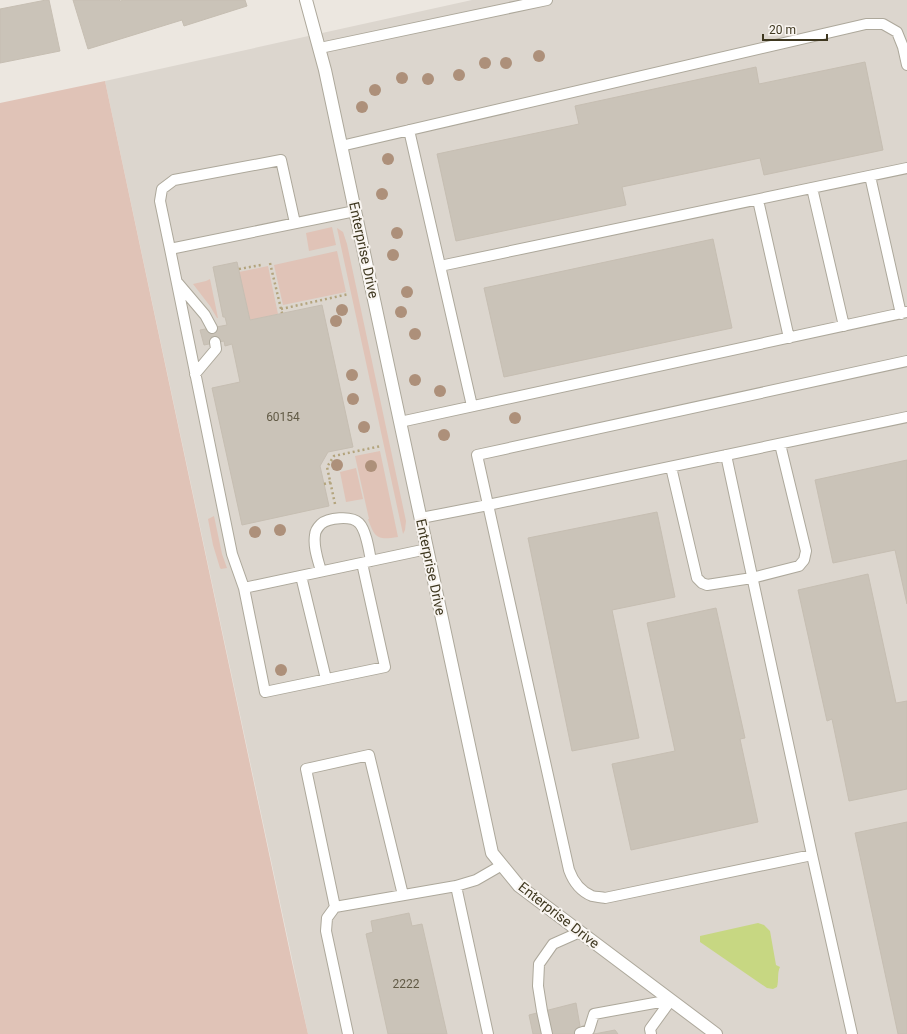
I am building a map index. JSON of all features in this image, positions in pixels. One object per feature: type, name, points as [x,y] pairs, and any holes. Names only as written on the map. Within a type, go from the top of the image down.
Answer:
[{"type":"street","name":"Enterprise Drive","points":[[306,0],[320,48],[492,853],[519,886],[716,1034]]},
{"type":"lane","points":[[320,48],[547,0]]},
{"type":"lane","points":[[341,146],[866,24],[883,24],[896,32],[903,47],[907,65]]},
{"type":"lane","points":[[409,130],[472,406]]},
{"type":"lane","points":[[295,223],[281,160],[174,180],[162,189],[160,201],[195,374],[232,554],[244,588],[265,692],[385,667],[366,562],[364,531],[358,522],[348,518],[337,518],[321,524],[315,533],[314,542],[321,571]]},
{"type":"lane","points":[[440,266],[907,168]]},
{"type":"lane","points":[[400,422],[904,313],[870,176]]},
{"type":"lane","points":[[812,188],[844,326]]},
{"type":"lane","points":[[758,200],[789,338]]},
{"type":"lane","points":[[170,249],[355,211]]},
{"type":"lane","points":[[176,280],[205,315],[212,328]]},
{"type":"lane","points":[[195,374],[216,349],[215,342]]},
{"type":"lane","points":[[812,855],[605,898],[592,896],[580,888],[573,880],[569,870],[477,454],[907,361]]},
{"type":"lane","points":[[421,518],[907,417]]},
{"type":"lane","points":[[671,467],[697,578],[702,583],[708,585],[752,578],[799,566],[804,560],[806,551],[780,444]]},
{"type":"lane","points":[[726,455],[852,1034]]},
{"type":"lane","points":[[244,588],[427,549]]},
{"type":"lane","points":[[301,576],[326,679]]},
{"type":"lane","points":[[335,907],[306,769],[369,755],[402,895]]},
{"type":"lane","points":[[348,1034],[326,931],[327,918],[335,907],[456,886],[476,880],[502,865]]},
{"type":"lane","points":[[456,886],[488,1034]]},
{"type":"lane","points":[[547,1034],[538,986],[539,964],[553,944],[580,932]]},
{"type":"lane","points":[[580,1032],[589,1030],[594,1014],[671,1000]]},
{"type":"lane","points":[[651,1034],[650,1029],[671,1000]]},
{"type":"path","points":[[270,263],[282,313]]},
{"type":"path","points":[[239,269],[261,264]]},
{"type":"path","points":[[281,309],[349,294]]},
{"type":"path","points":[[336,506],[327,466],[334,456],[381,446]]},
{"type":"path","points":[[324,484],[331,482]]},
{"type":"shaded area","points":[[472,0],[907,0],[907,1034],[308,1034],[105,81]]},
{"type":"shaded area","points":[[105,81],[308,1034],[0,1034],[0,103]]},
{"type":"shaded area","points":[[332,227],[336,245],[309,251],[306,233]]},
{"type":"shaded area","points":[[337,228],[343,232],[347,244],[406,521],[403,534]]},
{"type":"shaded area","points":[[337,251],[346,292],[283,305],[274,265]]},
{"type":"shaded area","points":[[268,266],[278,314],[250,320],[239,272]]},
{"type":"shaded area","points":[[210,279],[218,318],[193,284]]},
{"type":"shaded area","points":[[380,451],[398,537],[378,537],[373,531],[368,519],[355,456]]},
{"type":"shaded area","points":[[356,468],[363,499],[346,502],[340,472]]},
{"type":"shaded area","points":[[214,516],[222,554],[227,568],[220,568],[213,545],[208,519]]},
{"type":"shaded area","points":[[758,923],[764,925],[770,931],[776,965],[780,967],[777,987],[773,989],[767,988],[700,942],[700,936]]},
{"type":"building","points":[[49,0],[60,51],[0,63],[0,9]]},
{"type":"building","points":[[73,0],[245,0],[247,6],[184,26],[182,20],[88,49]]},
{"type":"building","points":[[865,62],[883,150],[764,175],[760,158],[622,187],[626,205],[456,241],[437,154],[579,124],[575,106],[756,67],[759,84]]},
{"type":"building","points":[[713,239],[732,328],[504,377],[484,288]]},
{"type":"building","points":[[237,262],[250,320],[322,305],[353,447],[328,452],[320,466],[329,506],[242,525],[212,388],[240,382],[232,344],[225,346],[224,341],[204,345],[200,330],[227,325],[225,317],[223,317],[213,267]]},
{"type":"building","points":[[907,460],[907,604],[895,550],[833,563],[815,480]]},
{"type":"building","points":[[657,512],[675,597],[612,610],[639,738],[572,751],[528,538]]},
{"type":"building","points":[[868,574],[896,703],[907,701],[907,789],[849,801],[832,719],[827,721],[798,590]]},
{"type":"building","points":[[716,608],[745,738],[740,739],[758,822],[631,850],[612,764],[675,751],[647,623]]},
{"type":"building","points":[[907,822],[907,1034],[898,1034],[855,833]]},
{"type":"building","points":[[409,913],[412,926],[422,924],[447,1034],[388,1034],[366,934],[373,932],[371,921]]},
{"type":"building","points":[[576,1003],[580,1034],[533,1034],[529,1015]]},
{"type":"building","points":[[615,1030],[618,1034],[594,1034]]}]
